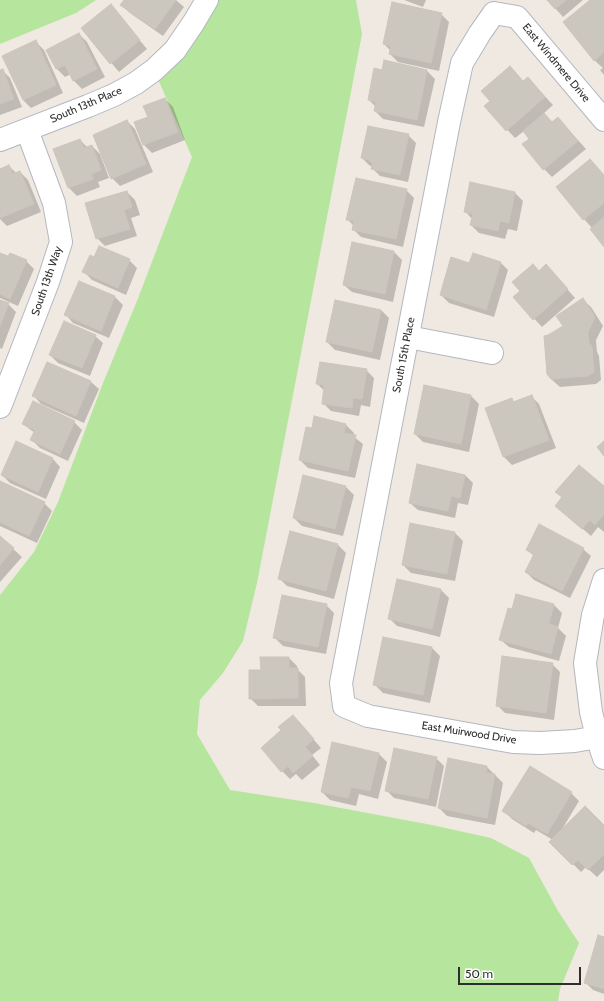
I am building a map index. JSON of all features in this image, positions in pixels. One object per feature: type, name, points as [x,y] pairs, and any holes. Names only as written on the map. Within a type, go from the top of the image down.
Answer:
[{"type":"street","name":"South 13th Place","points":[[0,140],[95,104],[114,95],[154,70],[174,50],[194,22],[207,0]]},
{"type":"street","name":"East Windmere Drive","points":[[490,6],[517,17],[604,120]]},
{"type":"street","name":"South 15th Place","points":[[344,706],[341,683],[449,122],[462,63],[480,33],[490,6]]},
{"type":"street","name":"South 13th Way","points":[[0,407],[48,282],[61,242],[54,203],[27,130]]},
{"type":"street","points":[[408,336],[492,353]]},
{"type":"street","points":[[604,580],[593,615],[585,663],[591,712],[604,758]]},
{"type":"street","name":"East Muirwood Drive","points":[[344,706],[368,716],[513,742],[540,743],[575,741],[597,737]]},
{"type":"green space","points":[[0,0],[96,0],[76,13],[0,44]]},
{"type":"green space","points":[[207,0],[356,0],[362,34],[257,583],[243,641],[223,673],[200,700],[197,734],[230,790],[314,803],[432,825],[491,838],[529,858],[558,911],[579,943],[560,989],[558,1001],[0,1001],[0,595],[34,552],[58,502],[192,157],[154,70]]},
{"type":"building","points":[[124,0],[176,0],[155,29],[120,5]]},
{"type":"building","points":[[547,0],[566,0],[555,9]]},
{"type":"building","points":[[590,0],[604,0],[604,52],[594,61],[563,22]]},
{"type":"building","points":[[392,2],[442,13],[431,63],[389,54],[391,46],[383,44]]},
{"type":"building","points":[[111,4],[140,40],[110,64],[81,28]]},
{"type":"building","points":[[79,33],[97,69],[73,81],[65,65],[56,69],[46,50]]},
{"type":"building","points":[[36,40],[56,85],[23,100],[2,56]]},
{"type":"building","points":[[384,60],[427,70],[417,120],[374,111],[376,102],[368,100],[374,68],[382,70]]},
{"type":"building","points":[[510,66],[523,81],[528,77],[545,97],[506,131],[484,106],[490,101],[481,91]]},
{"type":"building","points":[[3,69],[14,99],[0,104],[0,70]]},
{"type":"building","points":[[165,98],[178,132],[143,145],[134,122],[148,117],[143,106]]},
{"type":"building","points":[[544,113],[552,122],[558,117],[578,141],[543,170],[522,144],[529,139],[523,131]]},
{"type":"building","points":[[127,120],[146,164],[111,179],[93,135]]},
{"type":"building","points":[[368,126],[409,134],[400,175],[371,169],[373,161],[361,158]]},
{"type":"building","points":[[80,139],[84,148],[92,145],[101,170],[91,174],[93,179],[68,188],[53,149]]},
{"type":"building","points":[[590,159],[604,175],[604,203],[583,220],[556,187]]},
{"type":"building","points":[[9,165],[13,174],[20,171],[34,204],[0,218],[0,169]]},
{"type":"building","points":[[356,178],[407,189],[396,239],[352,230],[354,221],[346,220]]},
{"type":"building","points":[[470,182],[515,192],[509,223],[500,221],[498,231],[470,225],[473,214],[464,212]]},
{"type":"building","points":[[127,191],[132,207],[124,210],[130,229],[96,239],[85,203]]},
{"type":"building","points":[[604,217],[604,247],[590,229]]},
{"type":"building","points":[[352,242],[394,251],[385,294],[343,285]]},
{"type":"building","points":[[99,246],[130,259],[118,288],[82,272],[90,255],[94,257]]},
{"type":"building","points":[[0,253],[8,256],[10,253],[27,260],[10,299],[0,294]]},
{"type":"building","points":[[473,253],[501,262],[486,310],[440,295],[451,257],[469,263]]},
{"type":"building","points":[[533,264],[539,271],[546,264],[568,289],[533,320],[513,297],[520,291],[512,282]]},
{"type":"building","points":[[79,281],[115,296],[101,331],[64,315]]},
{"type":"building","points":[[583,298],[595,317],[588,332],[589,343],[592,347],[594,372],[588,376],[551,379],[547,374],[544,336],[563,326],[556,316]]},
{"type":"building","points":[[0,300],[9,303],[0,326]]},
{"type":"building","points":[[335,300],[381,310],[372,352],[326,342]]},
{"type":"building","points":[[64,321],[96,335],[82,368],[49,355]]},
{"type":"building","points":[[47,362],[91,381],[76,416],[32,396]]},
{"type":"building","points":[[320,362],[367,369],[362,399],[353,398],[352,408],[322,404],[324,385],[316,384]]},
{"type":"building","points":[[424,385],[471,395],[461,444],[414,434]]},
{"type":"building","points":[[532,395],[549,440],[503,457],[485,408],[512,398],[513,402]]},
{"type":"building","points":[[33,401],[75,421],[60,454],[30,440],[35,430],[22,424]]},
{"type":"building","points":[[314,416],[346,424],[344,433],[356,435],[348,471],[299,460],[306,427],[312,428]]},
{"type":"building","points":[[16,441],[53,458],[38,492],[1,475]]},
{"type":"building","points":[[604,441],[604,456],[597,447]]},
{"type":"building","points":[[417,464],[465,475],[460,498],[451,496],[448,511],[409,503]]},
{"type":"building","points":[[579,465],[604,486],[604,514],[595,525],[590,520],[582,529],[555,506],[562,497],[555,492]]},
{"type":"building","points":[[303,475],[346,486],[335,529],[293,518]]},
{"type":"building","points":[[0,481],[45,502],[29,536],[0,522]]},
{"type":"building","points":[[410,523],[455,532],[447,574],[402,565]]},
{"type":"building","points":[[539,524],[584,548],[562,591],[525,572],[534,554],[526,550]]},
{"type":"building","points":[[290,531],[338,544],[326,591],[278,579]]},
{"type":"building","points":[[0,536],[14,548],[0,565]]},
{"type":"building","points":[[397,579],[441,589],[432,629],[388,619]]},
{"type":"building","points":[[516,594],[554,604],[549,624],[558,627],[551,654],[499,640],[508,608],[512,609]]},
{"type":"building","points":[[282,595],[327,604],[318,647],[273,638]]},
{"type":"building","points":[[383,637],[432,647],[423,695],[373,685]]},
{"type":"building","points":[[502,656],[553,663],[546,713],[496,706]]},
{"type":"building","points":[[260,657],[289,657],[289,668],[298,668],[298,698],[249,699],[249,670],[261,670]]},
{"type":"building","points":[[293,715],[314,739],[305,747],[313,756],[293,773],[288,766],[281,772],[261,748],[281,730],[278,727]]},
{"type":"building","points":[[332,742],[379,753],[370,791],[351,787],[348,798],[321,792]]},
{"type":"building","points":[[394,748],[437,757],[428,799],[385,791]]},
{"type":"building","points":[[448,758],[487,766],[486,773],[495,774],[487,818],[438,808]]},
{"type":"building","points":[[530,766],[572,792],[547,834],[528,823],[526,826],[502,811]]},
{"type":"building","points":[[585,806],[604,825],[604,854],[588,870],[578,860],[572,865],[549,842]]},
{"type":"building","points":[[598,935],[604,937],[604,989],[584,983]]}]
